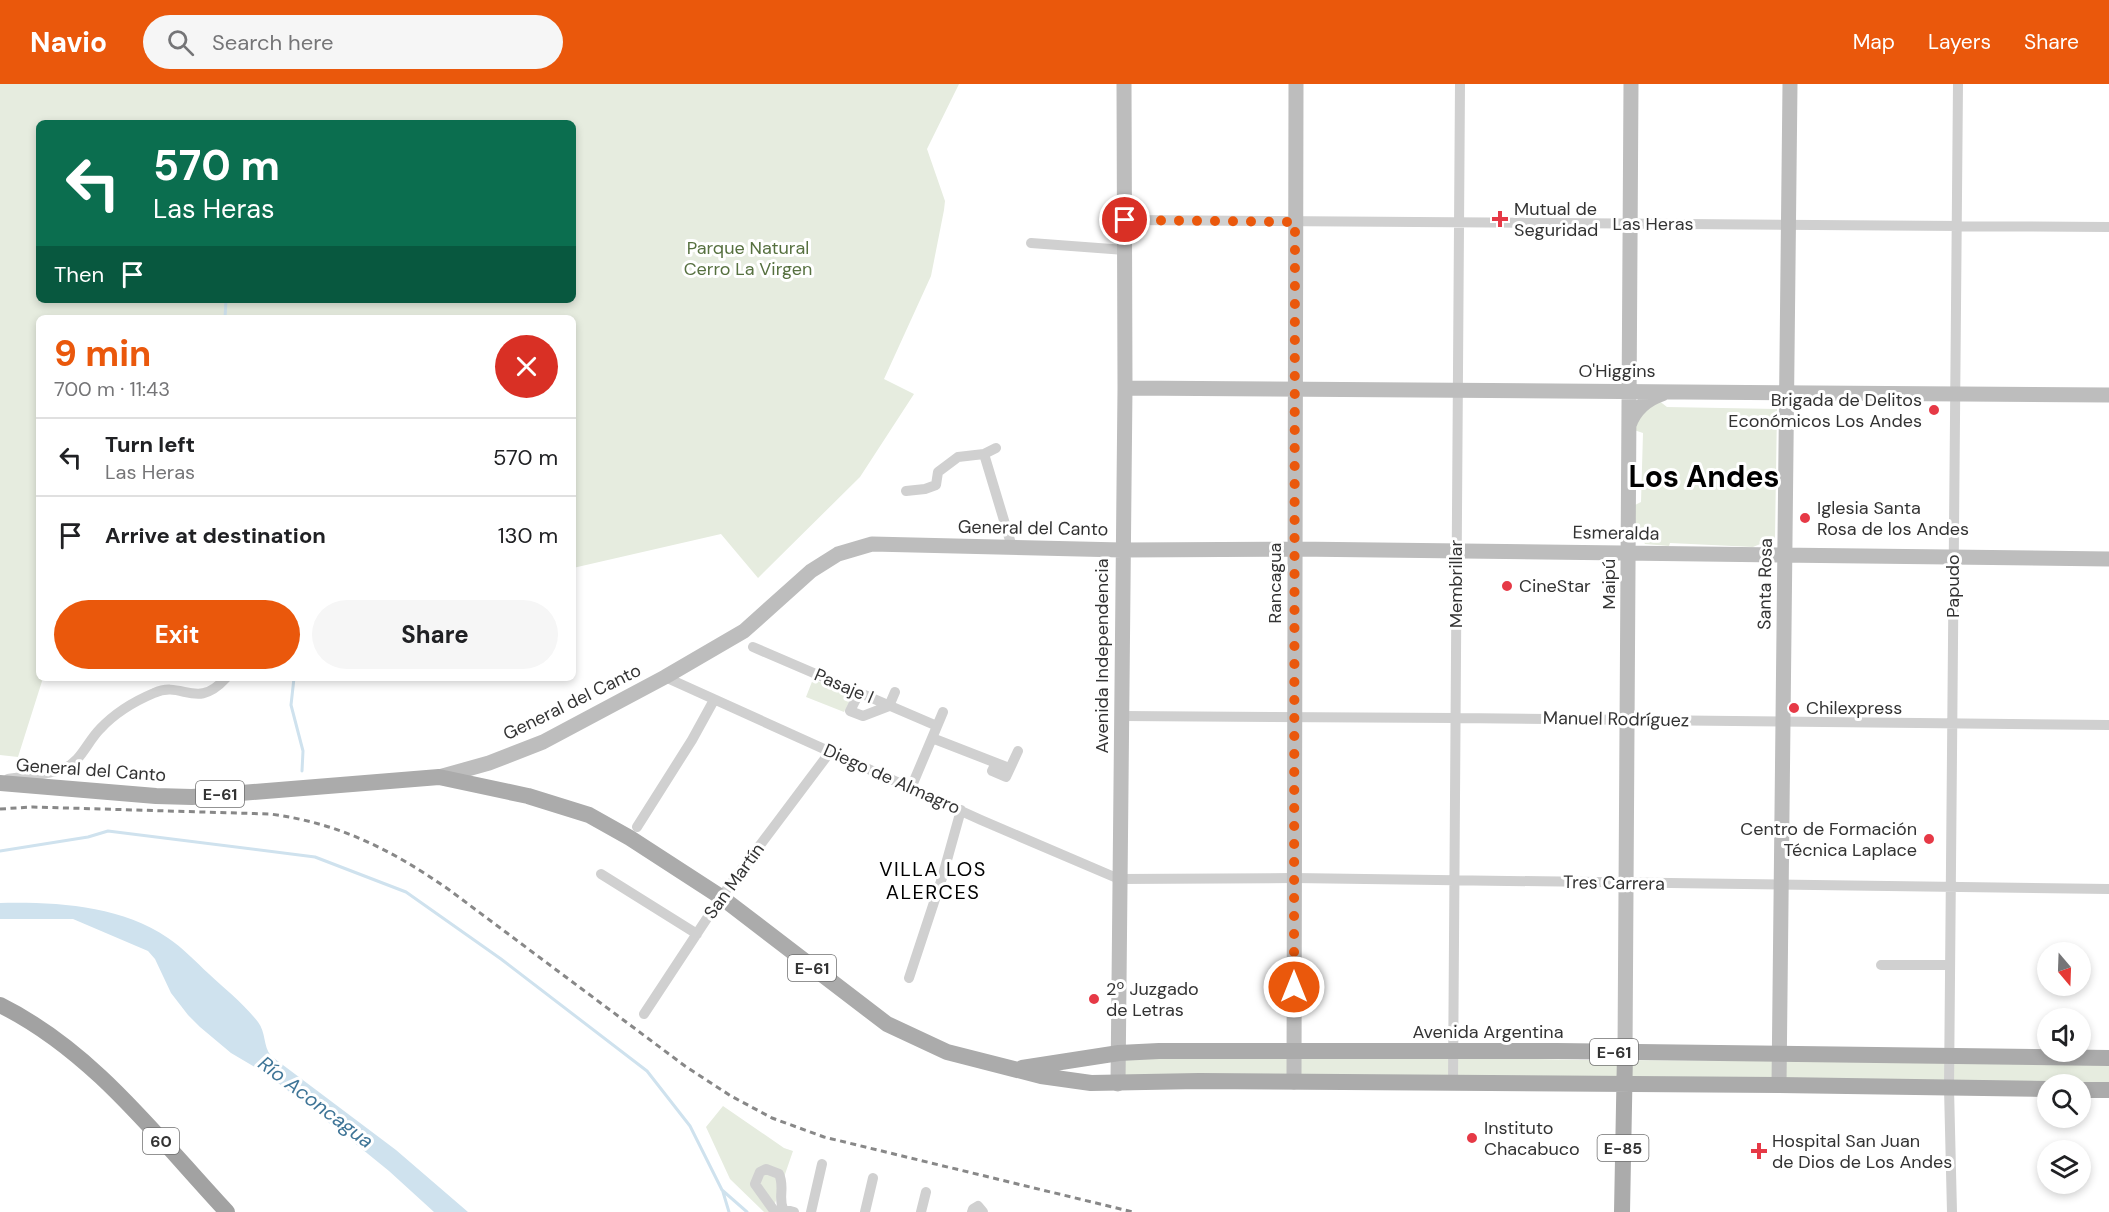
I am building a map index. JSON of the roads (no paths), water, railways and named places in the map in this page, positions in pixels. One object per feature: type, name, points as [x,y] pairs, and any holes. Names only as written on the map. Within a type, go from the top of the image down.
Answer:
[{"type":"highway","name":"60","points":[[0,1005],[45,1031],[82,1059],[128,1105],[226,1212]]},
{"type":"main road","name":"Avenida Independencia","points":[[1118,1084],[1125,388],[1124,84]]},
{"type":"main road","name":"Rancagua","points":[[1294,1082],[1296,84]]},
{"type":"main road","name":"Maipú","points":[[1625,1084],[1631,84]]},
{"type":"main road","name":"Santa Rosa","points":[[1779,1085],[1790,84]]},
{"type":"main road","name":"O'Higgins","points":[[1125,388],[2109,395]]},
{"type":"main road","points":[[1629,426],[1634,414],[1646,401],[1671,391]]},
{"type":"main road","points":[[1763,392],[1783,406],[1786,420]]},
{"type":"main road","points":[[1628,524],[1637,544],[1651,553]]},
{"type":"main road","points":[[1754,555],[1771,551],[1780,544],[1785,534]]},
{"type":"main road","name":"General del Canto","points":[[0,782],[156,796],[192,796],[439,777],[489,763],[543,742],[665,678],[744,631],[811,571],[838,554],[872,544],[1122,550]]},
{"type":"main road","name":"Esmeralda","points":[[1122,550],[1295,549],[2109,559]]},
{"type":"main road","name":"E-61","points":[[439,777],[528,796],[589,815],[630,838],[721,897],[787,950],[887,1024],[947,1052],[1009,1070],[1091,1083],[1118,1084],[1199,1081],[2037,1089]]},
{"type":"main road","name":"Avenida Argentina","points":[[1119,1053],[1454,1051],[2109,1058]]},
{"type":"main road","name":"E-61","points":[[1009,1070],[1119,1053]]},
{"type":"main road","name":"E-85","points":[[1622,1212],[1625,1084]]},
{"type":"main road","points":[[2091,1090],[2109,1090]]},
{"type":"street","name":"Membrillar","points":[[1453,1083],[1460,84]]},
{"type":"street","name":"Papudo","points":[[1952,1212],[1949,1055],[1958,84]]},
{"type":"street","name":"Las Heras","points":[[1125,220],[2109,227]]},
{"type":"street","points":[[1031,243],[1125,250]]},
{"type":"street","points":[[906,491],[936,485],[938,472],[958,457],[984,454],[996,448]]},
{"type":"street","points":[[984,454],[1012,547]]},
{"type":"street","name":"Pasaje I","points":[[753,647],[937,726]]},
{"type":"street","name":"Diego de Almagro","points":[[665,678],[1119,879]]},
{"type":"street","points":[[0,782],[63,770],[76,761],[108,721],[130,705],[153,693],[163,690],[204,694],[223,681]]},
{"type":"street","points":[[890,706],[896,692]]},
{"type":"street","name":"Pasaje I","points":[[859,693],[850,711],[863,716],[890,706]]},
{"type":"street","points":[[637,827],[692,740],[714,700]]},
{"type":"street","points":[[911,788],[943,712]]},
{"type":"street","name":"Manuel Rodríguez","points":[[1122,716],[1456,717],[2109,725]]},
{"type":"street","points":[[933,738],[996,763],[1007,773],[1018,751]]},
{"type":"street","name":"San Martín","points":[[644,1014],[721,897],[830,752]]},
{"type":"street","points":[[909,978],[942,878],[961,810]]},
{"type":"street","points":[[601,874],[697,934]]},
{"type":"street","name":"Tres Carrera","points":[[1119,879],[1294,878],[2109,889]]},
{"type":"street","points":[[1881,965],[1950,965]]},
{"type":"street","points":[[811,1212],[822,1164]]},
{"type":"street","points":[[776,1212],[755,1184],[760,1172],[766,1169],[779,1174],[783,1182],[780,1196],[783,1209],[794,1212]]},
{"type":"street","points":[[865,1212],[873,1178]]},
{"type":"street","points":[[921,1212],[926,1192]]},
{"type":"street","points":[[972,1212],[978,1206],[983,1212]]},
{"type":"water","name":"Río Aconcagua","points":[[0,903],[43,903],[108,912],[129,918],[168,938],[253,1015],[261,1026],[271,1056],[396,1150],[468,1212],[434,1212],[389,1171],[268,1075],[231,1053],[188,1015],[171,993],[155,959],[148,951],[73,919],[0,919]]},
{"type":"waterway","points":[[225,315],[226,303]]},
{"type":"waterway","points":[[294,681],[291,705],[303,751],[302,771]]},
{"type":"waterway","points":[[0,851],[88,837],[108,831],[315,857],[406,892],[501,959],[647,1071],[690,1126],[722,1190],[747,1212]]},
{"type":"waterway","points":[[723,1192],[729,1212]]},
{"type":"railway","points":[[0,809],[33,807],[270,814],[295,818],[342,831],[406,862],[448,889],[685,1066],[731,1096],[772,1118],[824,1137],[1133,1212]]},
{"type":"place","name":"Mutual de Seguridad","points":[[1500,219]]},
{"type":"place","name":"Brigada de Delitos Económicos Los Andes","points":[[1934,410]]},
{"type":"place","name":"Iglesia Santa Rosa de los Andes","points":[[1805,518]]},
{"type":"place","name":"CineStar","points":[[1507,586]]},
{"type":"place","name":"Chilexpress","points":[[1794,708]]},
{"type":"place","name":"Centro de Formación Técnica Laplace","points":[[1929,839]]},
{"type":"place","name":"2º Juzgado de Letras","points":[[1094,999]]},
{"type":"place","name":"Instituto Chacabuco","points":[[1472,1138]]},
{"type":"place","name":"Hospital San Juan de Dios de Los Andes","points":[[1759,1151]]},
{"type":"district","name":"Los Andes","points":[[1704,477]]},
{"type":"district","name":"VILLA LOS ALERCES","points":[[933,880]]},
{"type":"park label","name":"Parque Natural Cerro La Virgen","points":[[748,258]]}]
